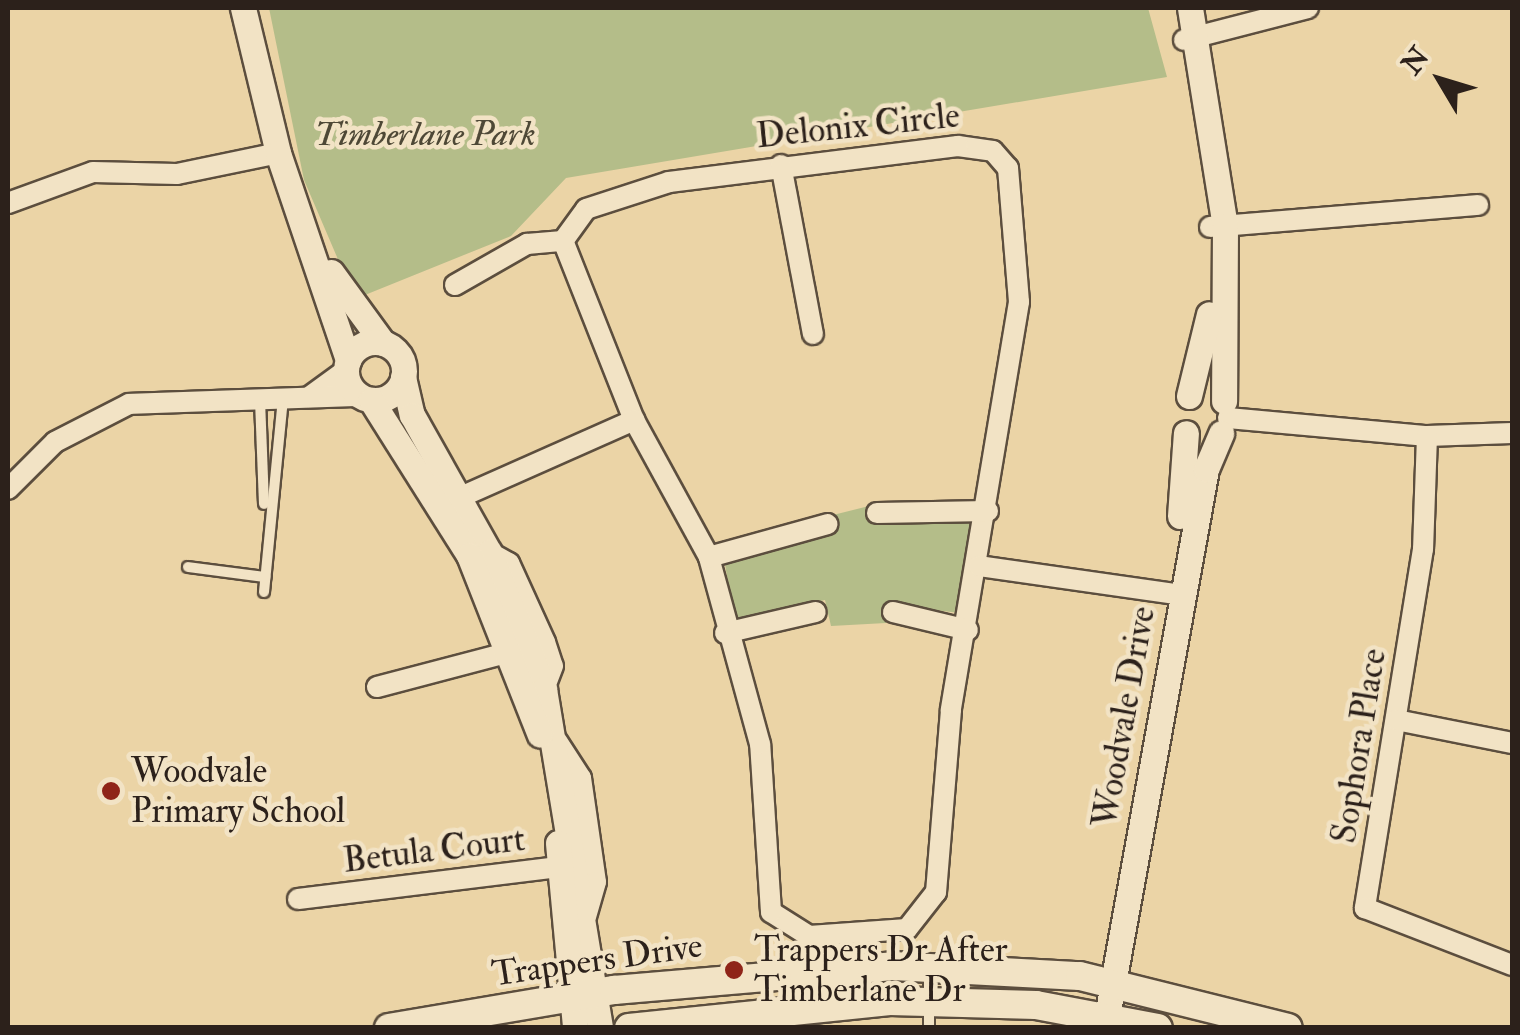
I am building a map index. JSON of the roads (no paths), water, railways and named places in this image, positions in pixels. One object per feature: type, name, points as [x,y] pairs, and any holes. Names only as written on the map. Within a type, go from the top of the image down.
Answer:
[{"type":"main road","name":"Trappers Drive","points":[[390,1028],[585,997],[929,968],[1106,983],[1288,1028]]},
{"type":"main road","name":"Trappers Drive","points":[[630,1028],[929,1015],[1100,1015],[1158,1028]]},
{"type":"street","points":[[243,8],[278,153],[347,365],[366,398],[489,552],[521,649],[569,866],[586,919]]},
{"type":"street","name":"Woodvale Drive","points":[[1175,8],[1190,39]]},
{"type":"street","name":"Woodvale Drive","points":[[1174,594],[1224,417],[1218,227],[1190,39],[1190,8]]},
{"type":"street","points":[[1190,39],[1308,8]]},
{"type":"street","name":"Delonix Circle","points":[[971,146],[993,150],[1008,168],[1018,302],[928,914],[907,929],[809,936],[771,912],[760,744],[725,633],[709,557],[634,420],[563,242],[577,214],[603,201],[781,165],[971,146]]},
{"type":"street","points":[[8,203],[93,172],[178,174],[278,153]]},
{"type":"street","points":[[781,165],[813,334]]},
{"type":"street","points":[[1218,227],[1478,205]]},
{"type":"street","points":[[302,220],[383,343],[402,360],[404,377],[448,502],[544,689],[557,740],[585,997],[600,1028]]},
{"type":"street","name":"Woodvale Drive","points":[[1100,1015],[1174,594],[1186,433],[1179,418],[1189,396],[1210,300],[1218,227]]},
{"type":"street","points":[[455,285],[527,244],[563,242]]},
{"type":"street","points":[[308,398],[347,365],[383,343]]},
{"type":"street","points":[[8,489],[55,442],[129,404],[366,398],[395,392],[404,377]]},
{"type":"street","points":[[1189,396],[1204,391],[1224,417]]},
{"type":"street","points":[[1186,433],[1224,417],[1427,436],[1512,434]]},
{"type":"street","points":[[448,502],[634,420]]},
{"type":"street","name":"Sophora Place","points":[[1427,436],[1423,550],[1365,908],[1512,965]]},
{"type":"street","points":[[877,512],[988,511]]},
{"type":"street","points":[[709,557],[828,524]]},
{"type":"street","points":[[489,552],[510,563],[545,642],[553,666],[544,689]]},
{"type":"street","points":[[979,566],[1174,594]]},
{"type":"street","points":[[725,633],[816,612]]},
{"type":"street","points":[[893,612],[968,630]]},
{"type":"street","points":[[378,687],[521,649]]},
{"type":"street","points":[[1396,720],[1512,743]]},
{"type":"street","points":[[557,740],[577,761],[596,882],[586,919],[585,997],[575,1028]]},
{"type":"street","name":"Betula Court","points":[[298,899],[569,866]]},
{"type":"lane","points":[[260,400],[266,510],[264,592]]},
{"type":"lane","points":[[266,510],[282,400]]},
{"type":"lane","points":[[188,567],[265,578]]},
{"type":"lane","points":[[929,968],[929,1015]]},
{"type":"place","name":"Woodvale Primary School","points":[[111,791]]},
{"type":"place","name":"Trappers Dr After Timberlane Dr","points":[[734,970]]},
{"type":"park label","name":"Timberlane Park","points":[[425,134]]}]
